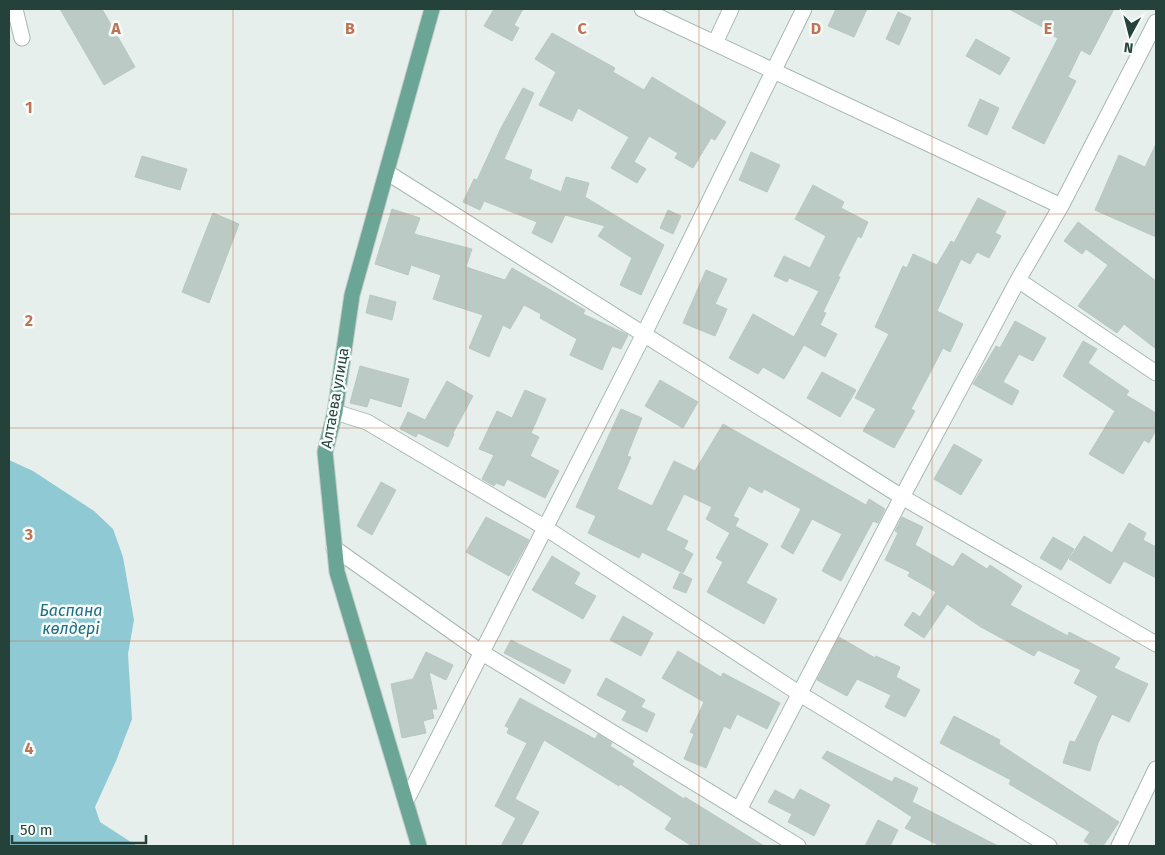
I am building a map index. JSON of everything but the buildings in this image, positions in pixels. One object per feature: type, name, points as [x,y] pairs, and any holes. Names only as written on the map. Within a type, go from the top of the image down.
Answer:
[{"type":"main road","name":"Алтаева улица","points":[[419,846],[336,572],[325,452],[335,412],[352,295],[388,172],[432,9]]},
{"type":"street","points":[[14,9],[22,38]]},
{"type":"street","points":[[642,9],[1061,206]]},
{"type":"street","points":[[715,42],[731,9]]},
{"type":"street","points":[[406,802],[544,527],[644,334],[804,9]]},
{"type":"street","points":[[739,810],[902,497],[1018,280],[1061,206],[1156,22]]},
{"type":"street","points":[[388,172],[902,497],[1156,644]]},
{"type":"street","points":[[1018,280],[1156,373]]},
{"type":"street","points":[[335,412],[367,422],[544,527],[800,694],[1049,846]]},
{"type":"street","points":[[334,548],[481,652],[798,846]]},
{"type":"street","points":[[1119,846],[1156,769]]},
{"type":"water","name":"Баспана көлдері","points":[[9,460],[33,471],[94,511],[113,529],[123,557],[134,620],[128,654],[132,719],[116,761],[95,807],[100,822],[137,846],[9,846]]}]
